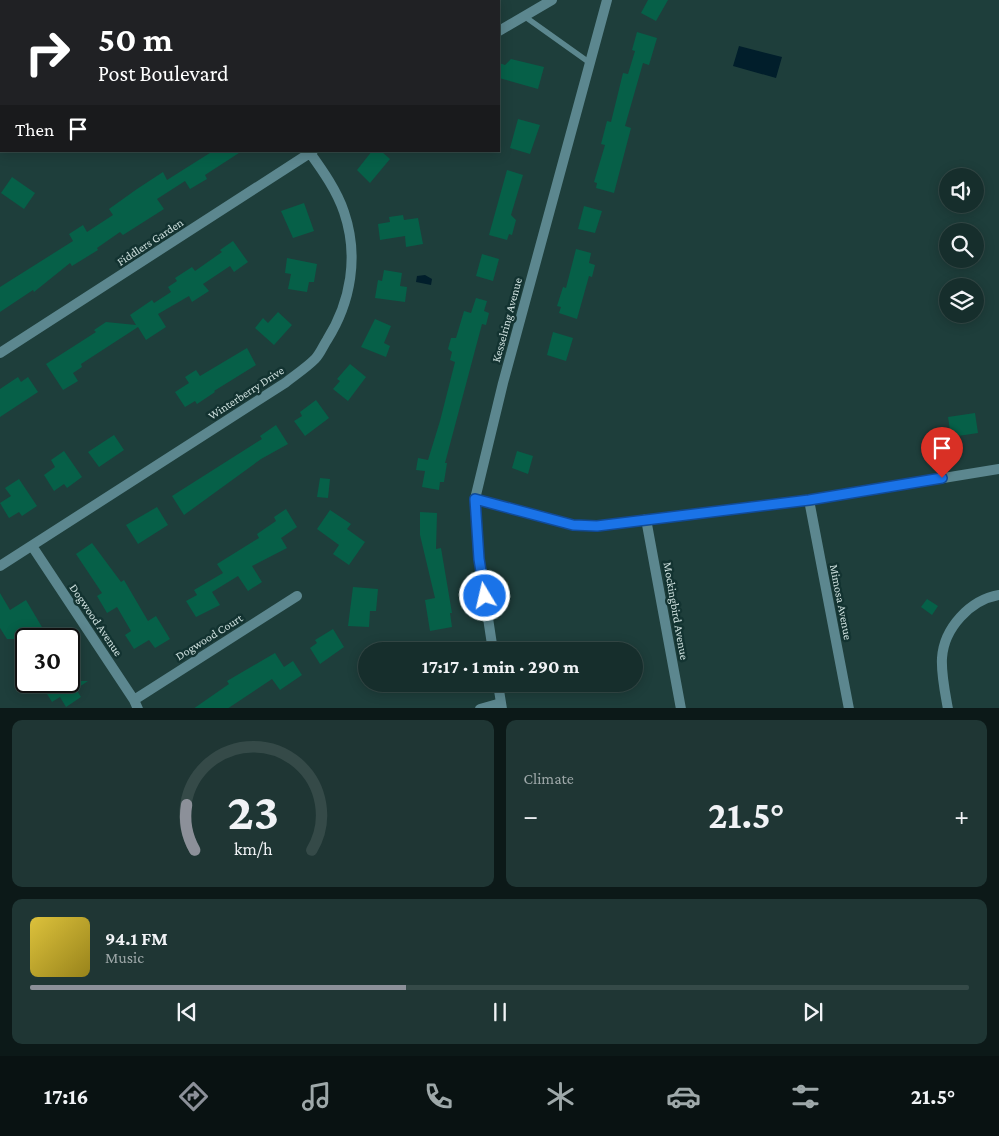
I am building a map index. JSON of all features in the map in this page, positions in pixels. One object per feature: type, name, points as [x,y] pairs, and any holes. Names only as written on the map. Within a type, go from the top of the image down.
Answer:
[{"type":"street","points":[[500,30],[552,0]]},
{"type":"street","name":"Kesselring Avenue","points":[[492,642],[479,559],[475,499],[503,383],[607,0]]},
{"type":"street","name":"Fiddlers Garden","points":[[0,353],[312,152]]},
{"type":"street","name":"Winterberry Drive","points":[[0,566],[285,383],[315,359],[335,327],[348,294],[351,279],[351,259],[344,212],[312,152]]},
{"type":"street","points":[[475,499],[573,525],[597,526],[809,500],[999,469]]},
{"type":"street","name":"Mimosa Avenue","points":[[809,500],[849,708]]},
{"type":"street","name":"Mockingbird Avenue","points":[[646,519],[681,708]]},
{"type":"street","name":"Dogwood Avenue","points":[[32,546],[136,704]]},
{"type":"street","points":[[948,708],[942,657],[949,634],[964,612],[999,595]]},
{"type":"street","name":"Dogwood Court","points":[[136,704],[298,596]]},
{"type":"street","points":[[480,708],[502,706],[499,692]]},
{"type":"lane","points":[[524,16],[590,63]]},
{"type":"water","points":[[739,46],[782,57],[776,78],[733,66]]},
{"type":"water","points":[[425,275],[432,279],[431,285],[416,282],[417,276]]},
{"type":"building","points":[[648,0],[668,0],[656,21],[641,13]]},
{"type":"building","points":[[637,32],[657,38],[649,65],[643,63],[625,126],[631,128],[614,193],[596,188],[597,183],[594,182],[605,145],[601,144],[607,121],[611,122],[623,73],[628,74],[635,51],[632,50]]},
{"type":"building","points":[[511,59],[544,67],[538,89],[500,78],[500,63],[505,65]]},
{"type":"building","points":[[518,119],[540,125],[530,154],[510,148]]},
{"type":"building","points":[[211,152],[240,152],[205,175],[207,179],[190,189],[185,181],[157,199],[164,209],[123,235],[120,232],[97,248],[98,250],[72,266],[70,263],[34,292],[33,290],[0,312],[0,287],[73,241],[69,234],[83,225],[87,232],[113,215],[109,209],[163,172],[167,180]]},
{"type":"building","points":[[371,152],[382,152],[390,159],[370,183],[357,170]]},
{"type":"building","points":[[507,170],[523,175],[511,215],[516,220],[512,235],[509,234],[507,240],[489,235]]},
{"type":"building","points":[[12,177],[35,193],[24,209],[1,193]]},
{"type":"building","points":[[304,203],[314,231],[293,238],[281,211]]},
{"type":"building","points":[[584,206],[602,211],[595,233],[578,229]]},
{"type":"building","points":[[403,215],[404,220],[418,218],[423,244],[406,247],[405,236],[380,240],[378,224],[390,222],[389,217]]},
{"type":"building","points":[[233,241],[248,262],[234,272],[230,266],[203,284],[209,291],[192,302],[189,296],[158,314],[166,327],[146,340],[138,327],[81,364],[82,367],[73,373],[78,381],[63,390],[46,364],[96,332],[94,330],[106,322],[136,325],[130,315],[152,300],[154,303],[171,292],[168,287],[177,281],[175,278],[192,267],[195,271],[222,252],[220,250]]},
{"type":"building","points":[[576,249],[591,253],[589,263],[595,265],[592,277],[589,276],[577,319],[559,313],[561,307],[557,306],[563,287],[566,288]]},
{"type":"building","points":[[482,254],[499,259],[493,281],[476,276]]},
{"type":"building","points":[[287,258],[317,264],[314,282],[309,282],[307,292],[288,289],[291,274],[285,273]]},
{"type":"building","points":[[384,270],[402,273],[400,286],[407,287],[405,302],[375,298],[378,280],[382,281]]},
{"type":"building","points":[[476,298],[487,301],[484,311],[489,313],[486,325],[482,324],[445,463],[447,463],[444,482],[440,482],[439,490],[422,487],[425,471],[416,470],[418,458],[428,460],[440,421],[455,362],[450,360],[452,352],[448,349],[451,338],[456,338],[464,311],[471,313]]},
{"type":"building","points":[[278,312],[292,325],[274,345],[255,328],[263,318],[268,323]]},
{"type":"building","points":[[375,319],[391,326],[384,343],[390,346],[386,357],[361,347]]},
{"type":"building","points":[[553,332],[573,338],[566,361],[547,355]]},
{"type":"building","points":[[247,348],[256,365],[197,404],[195,401],[185,407],[175,392],[189,383],[185,377],[196,370],[200,376]]},
{"type":"building","points":[[350,364],[366,377],[348,401],[333,389],[340,381],[337,379]]},
{"type":"building","points":[[18,377],[21,382],[28,377],[38,392],[0,417],[0,389]]},
{"type":"building","points":[[316,400],[329,418],[305,436],[294,421],[302,416],[300,412]]},
{"type":"building","points":[[975,413],[978,433],[951,437],[948,417]]},
{"type":"building","points":[[276,425],[288,444],[261,459],[184,515],[172,496],[262,439],[260,436]]},
{"type":"building","points":[[114,435],[124,450],[99,467],[88,452]]},
{"type":"building","points":[[64,451],[82,477],[67,488],[64,484],[54,491],[44,475],[55,467],[51,460]]},
{"type":"building","points":[[517,451],[533,456],[528,474],[512,468]]},
{"type":"building","points":[[320,478],[330,479],[328,498],[317,497]]},
{"type":"building","points":[[19,479],[37,506],[22,516],[19,512],[9,518],[0,503],[11,496],[5,488]]},
{"type":"building","points":[[157,507],[168,525],[138,544],[126,525]]},
{"type":"building","points":[[286,509],[297,527],[281,538],[287,548],[252,566],[262,582],[248,591],[238,576],[212,592],[220,605],[196,617],[186,601],[197,595],[194,590],[223,573],[217,564],[259,538],[257,534],[276,521],[274,517]]},
{"type":"building","points":[[330,510],[351,524],[347,529],[365,542],[349,565],[333,554],[339,545],[317,529]]},
{"type":"building","points":[[420,512],[437,513],[436,549],[441,548],[452,613],[450,613],[452,627],[430,631],[425,600],[435,598],[420,535]]},
{"type":"building","points":[[92,543],[121,582],[124,580],[148,621],[156,616],[170,639],[155,648],[149,640],[134,649],[125,635],[131,631],[117,607],[107,613],[97,596],[102,593],[76,554]]},
{"type":"building","points":[[353,587],[378,589],[376,611],[370,611],[369,627],[348,626]]},
{"type":"building","points":[[0,593],[10,610],[26,600],[43,628],[15,628],[15,639],[7,639],[0,628]]},
{"type":"building","points":[[927,599],[938,606],[932,615],[921,607]]},
{"type":"building","points":[[333,629],[344,647],[320,664],[310,648],[317,643],[315,640]]},
{"type":"building","points":[[275,653],[284,667],[293,661],[302,675],[280,690],[272,679],[228,708],[194,708],[229,684],[227,681]]},
{"type":"building","points":[[80,681],[88,681],[80,686]]},
{"type":"building","points":[[46,693],[78,693],[81,697],[66,707],[60,697],[52,702]]},
{"type":"route","points":[[485,596],[479,559],[475,499],[573,525],[597,526],[809,500],[942,478]]}]
